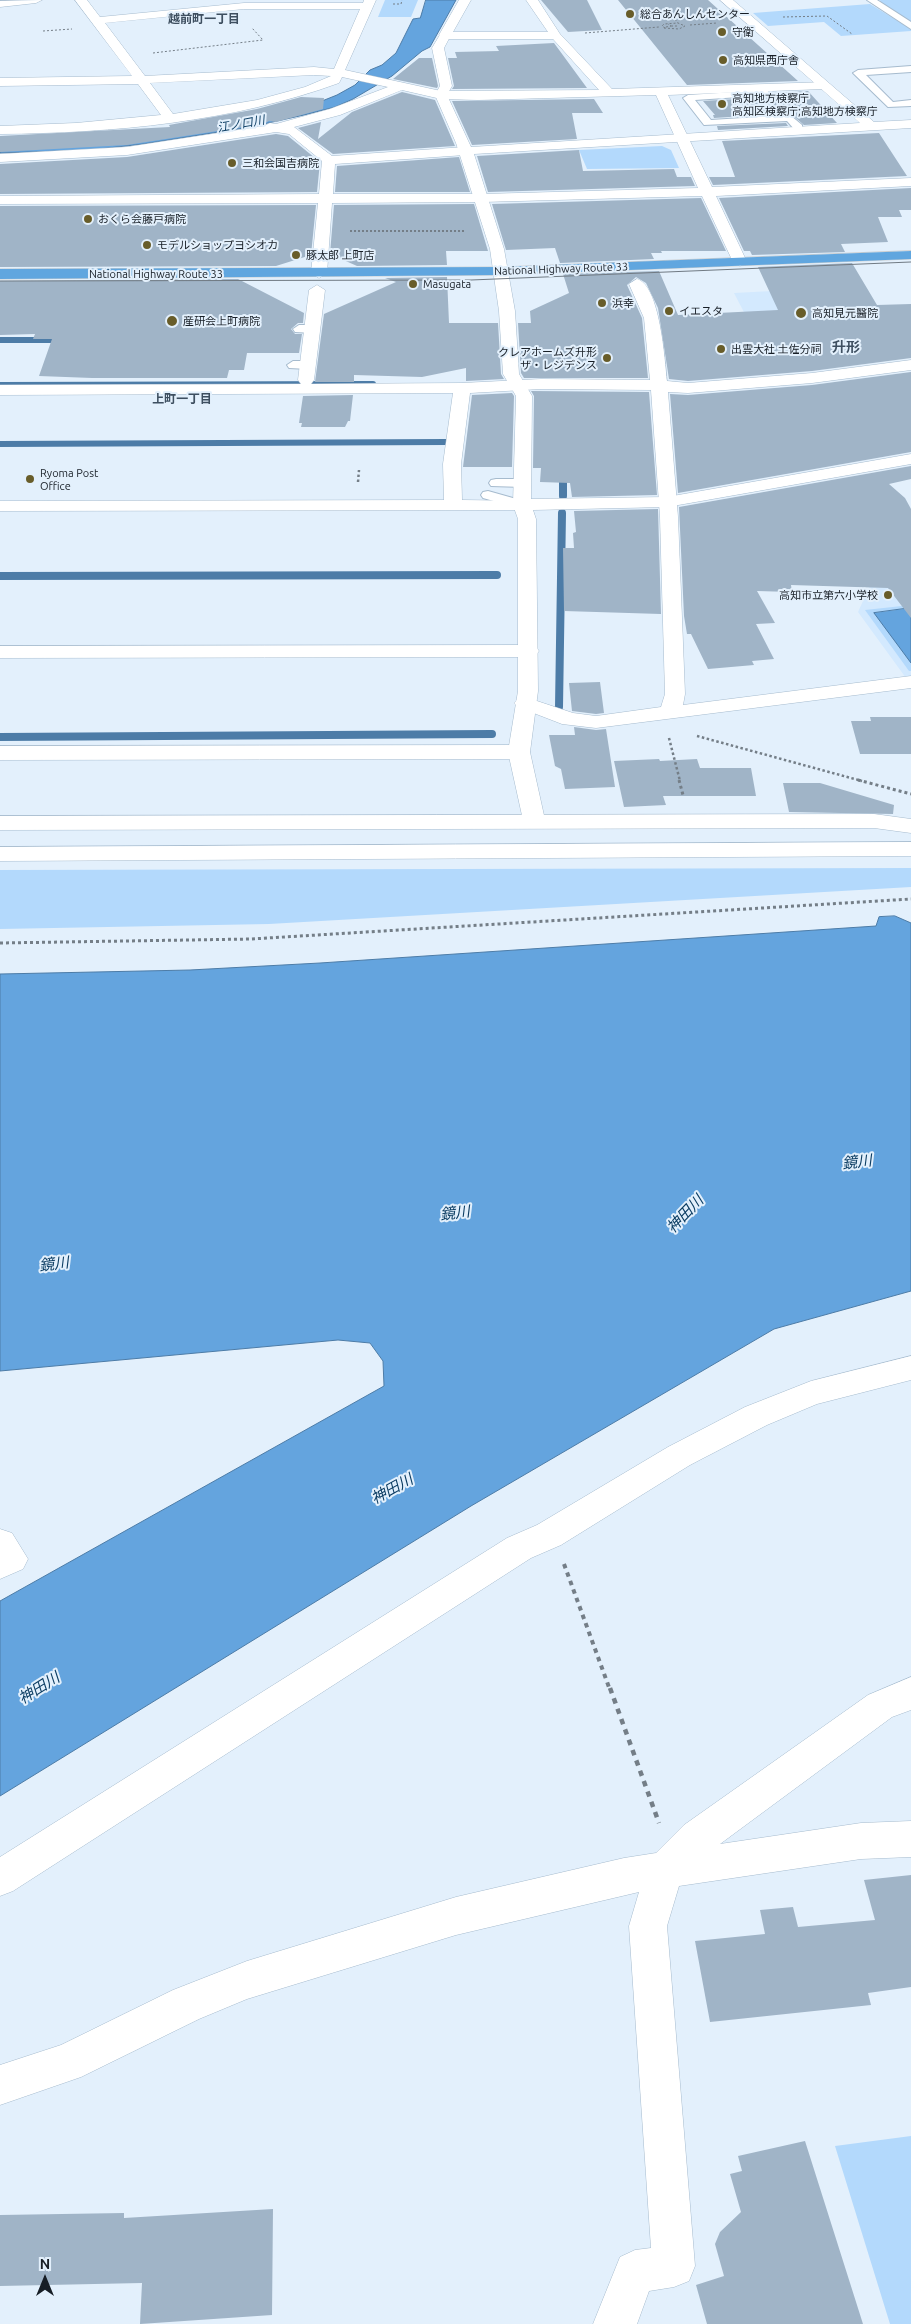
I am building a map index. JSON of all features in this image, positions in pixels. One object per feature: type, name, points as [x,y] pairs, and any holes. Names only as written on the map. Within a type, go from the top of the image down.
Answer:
[{"type":"highway","name":"National Highway Route 33","points":[[0,274],[318,274],[504,285],[740,262],[911,254]]},
{"type":"highway","name":"National Highway Route 33","points":[[617,285],[656,284]]},
{"type":"highway","points":[[298,290],[337,290]]},
{"type":"street","points":[[0,4],[36,0]]},
{"type":"street","points":[[81,0],[170,118]]},
{"type":"street","points":[[441,96],[446,86],[438,48],[465,0]]},
{"type":"street","points":[[532,0],[555,35],[610,94]]},
{"type":"street","points":[[726,0],[872,127]]},
{"type":"street","points":[[0,130],[32,130],[170,118],[224,116],[309,91],[335,80],[369,3],[244,6],[96,21]]},
{"type":"street","points":[[445,35],[555,35]]},
{"type":"street","points":[[0,82],[140,80],[314,71],[337,72],[441,96],[610,94],[823,85]]},
{"type":"street","points":[[0,158],[127,151],[277,128],[335,112],[383,94],[395,85]]},
{"type":"street","points":[[660,91],[685,113],[682,140],[740,262]]},
{"type":"street","points":[[441,96],[465,151],[482,198],[497,249],[504,285],[511,374],[524,396],[522,505],[526,519],[529,651],[528,691],[519,752],[534,820]]},
{"type":"street","points":[[224,116],[258,126],[293,131],[329,160],[682,140],[911,124]]},
{"type":"street","points":[[318,274],[329,160]]},
{"type":"street","points":[[0,200],[245,205],[324,199],[482,198],[911,182]]},
{"type":"street","points":[[637,284],[652,318],[667,502],[670,517],[675,694],[669,720]]},
{"type":"street","points":[[302,370],[306,329],[318,290]]},
{"type":"street","points":[[0,390],[277,391],[570,384],[688,388],[815,378],[911,365]]},
{"type":"street","points":[[453,505],[452,464],[462,388]]},
{"type":"street","points":[[0,506],[522,505],[667,502],[911,459]]},
{"type":"street","points":[[0,652],[529,651]]},
{"type":"street","points":[[525,702],[549,713],[584,722],[669,720],[911,682]]},
{"type":"street","points":[[0,753],[519,752]]},
{"type":"street","points":[[0,823],[534,820],[874,821],[911,826]]},
{"type":"street","points":[[0,854],[911,849]]},
{"type":"street","points":[[0,1878],[519,1548],[549,1535],[679,1456],[756,1416],[810,1393],[911,1368]]},
{"type":"street","points":[[0,1543],[11,1559],[0,1565]]},
{"type":"street","points":[[615,2324],[635,2272],[674,2266],[648,1926],[665,1870],[697,1838],[872,1711],[911,1693]]},
{"type":"street","points":[[0,2085],[67,2063],[187,2004],[248,1980],[456,1916],[624,1876],[861,1841],[911,1838]]},
{"type":"lane","points":[[871,0],[911,26]]},
{"type":"lane","points":[[911,69],[858,73],[891,105],[911,103]]},
{"type":"lane","points":[[766,93],[688,98],[685,113],[708,123],[790,118],[798,127]]},
{"type":"lane","points":[[774,119],[782,128]]},
{"type":"lane","points":[[522,505],[492,489],[523,483]]},
{"type":"path","points":[[122,56],[264,40],[245,19],[244,6]]},
{"type":"path","points":[[778,17],[827,16],[852,34]]},
{"type":"path","points":[[669,17],[673,17],[678,24]]},
{"type":"path","points":[[664,24],[678,24],[685,26],[679,29],[666,27],[662,26],[664,24]]},
{"type":"path","points":[[555,35],[636,30],[678,24]]},
{"type":"path","points":[[636,30],[634,29],[659,27]]},
{"type":"path","points":[[322,231],[465,231]]},
{"type":"path","points":[[689,821],[669,720],[911,794]]},
{"type":"path","points":[[0,943],[250,939],[911,899]]},
{"type":"path","points":[[549,1535],[559,1552],[667,1843],[665,1870]]},
{"type":"shaded area","points":[[385,0],[418,0],[411,17],[378,17]]},
{"type":"shaded area","points":[[880,0],[911,0],[911,23],[881,3]]},
{"type":"shaded area","points":[[870,4],[911,29],[911,31],[841,36],[824,22],[768,26],[753,13]]},
{"type":"shaded area","points":[[662,146],[671,150],[679,168],[587,169],[579,150]]},
{"type":"shaded area","points":[[810,289],[822,310],[747,318],[734,293]]},
{"type":"shaded area","name":"高知市立第六小学校","points":[[911,536],[911,677],[906,678],[858,612],[873,579]]},
{"type":"shaded area","points":[[911,605],[911,671],[909,671],[865,610]]},
{"type":"shaded area","points":[[911,868],[911,887],[269,924],[0,929],[0,870]]},
{"type":"shaded area","points":[[911,2136],[911,2324],[890,2324],[835,2146]]},
{"type":"water","name":"江ノ口川","points":[[426,0],[456,0],[430,47],[422,51],[392,76],[353,99],[335,107],[250,127],[143,144],[91,150],[0,153],[0,146],[78,144],[312,105],[355,85],[370,70],[382,65],[396,53],[413,19],[420,18]]},
{"type":"water","points":[[911,608],[911,663],[874,613]]},
{"type":"water","points":[[895,916],[911,923],[911,1291],[774,1329],[471,1506],[0,1796],[0,1601],[384,1386],[383,1361],[370,1343],[338,1340],[0,1371],[0,974],[190,970],[320,963],[876,926],[879,917]]},
{"type":"building","points":[[541,0],[587,0],[602,30],[568,32]]},
{"type":"building","points":[[618,0],[708,0],[798,81],[687,85]]},
{"type":"building","points":[[554,43],[587,88],[452,89],[454,86],[448,58],[457,58],[455,52],[499,51],[496,46]]},
{"type":"building","points":[[419,58],[432,58],[437,88],[393,79]]},
{"type":"building","points":[[808,91],[837,123],[804,125],[790,113],[714,118],[713,115],[715,115],[703,101],[769,97],[773,93]]},
{"type":"building","points":[[402,92],[435,100],[455,146],[333,154],[298,128],[321,122],[318,139],[352,112]]},
{"type":"building","points":[[301,97],[324,98],[323,109],[276,122],[269,121],[263,124],[127,145],[0,152],[0,136],[170,127],[169,125],[257,109]]},
{"type":"building","points":[[594,99],[603,113],[572,113],[577,139],[472,145],[452,101]]},
{"type":"building","points":[[786,123],[788,126],[718,130],[717,126]]},
{"type":"building","points":[[879,133],[907,176],[713,185],[709,177],[735,177],[722,141]]},
{"type":"building","points":[[276,134],[288,136],[320,162],[317,192],[0,194],[0,164],[127,157]]},
{"type":"building","points":[[579,150],[583,171],[674,169],[677,177],[691,177],[695,186],[488,192],[477,156]]},
{"type":"building","points":[[459,157],[470,192],[335,192],[337,166]]},
{"type":"building","points":[[911,188],[911,210],[899,210],[902,217],[878,217],[888,242],[841,244],[845,252],[752,255],[750,251],[744,251],[719,198]]},
{"type":"building","points":[[701,198],[726,251],[661,251],[662,253],[651,253],[654,259],[560,263],[555,248],[506,250],[492,204]]},
{"type":"building","points":[[474,204],[488,251],[446,251],[447,265],[357,266],[330,254],[334,205]]},
{"type":"building","points":[[316,205],[311,255],[276,266],[0,267],[0,206]]},
{"type":"building","points":[[852,263],[877,305],[911,304],[911,358],[812,371],[688,381],[669,379],[658,308],[646,283],[636,277],[627,285],[642,318],[648,378],[524,378],[521,373],[518,323],[531,323],[530,311],[569,293],[563,274],[659,271],[678,315],[778,310],[758,267]]},
{"type":"building","points":[[447,277],[449,323],[498,323],[501,374],[504,379],[466,381],[466,368],[422,377],[354,375],[354,382],[315,382],[324,314],[396,282],[385,278]]},
{"type":"building","points":[[238,279],[304,313],[303,323],[298,323],[291,329],[295,334],[302,334],[299,353],[247,353],[244,370],[229,370],[227,378],[39,376],[52,339],[33,339],[35,334],[0,335],[0,281]]},
{"type":"building","points":[[911,372],[911,452],[678,493],[670,394],[688,395],[812,385]]},
{"type":"building","points":[[531,391],[649,392],[657,495],[572,497],[570,483],[540,482],[541,468],[533,468],[534,396]]},
{"type":"building","points":[[512,393],[514,396],[512,467],[463,467],[472,395]]},
{"type":"building","points":[[353,395],[350,421],[348,421],[345,427],[301,427],[302,423],[299,423],[303,396]]},
{"type":"building","points":[[911,466],[911,479],[889,484],[905,498],[911,509],[911,618],[888,588],[791,585],[792,592],[757,591],[775,623],[756,624],[774,659],[752,661],[754,665],[708,669],[691,634],[687,634],[684,616],[679,507]]},
{"type":"building","points":[[658,509],[661,614],[564,611],[563,548],[574,548],[573,533],[576,532],[574,511]]},
{"type":"building","points":[[600,682],[604,713],[572,711],[569,683]]},
{"type":"building","points":[[870,717],[911,717],[911,754],[860,754],[851,721],[871,721]]},
{"type":"building","points":[[574,727],[596,730],[606,729],[615,787],[565,789],[561,769],[555,766],[549,735],[575,735]]},
{"type":"building","points":[[659,759],[660,761],[697,759],[700,768],[751,768],[756,796],[663,796],[666,805],[624,807],[614,761]]},
{"type":"building","points":[[783,783],[820,783],[894,805],[893,814],[789,812]]},
{"type":"building","points":[[911,1875],[911,1987],[868,1993],[871,2005],[710,2022],[695,1941],[765,1934],[760,1910],[793,1907],[798,1927],[875,1920],[864,1880]]},
{"type":"building","points":[[805,2141],[863,2324],[707,2324],[696,2285],[724,2276],[715,2244],[720,2232],[741,2212],[730,2174],[742,2171],[738,2156]]},
{"type":"building","points":[[273,2209],[272,2315],[140,2324],[142,2283],[0,2286],[0,2215],[124,2213],[124,2218]]},
{"type":"waterway","points":[[0,340],[66,340]]},
{"type":"waterway","points":[[0,385],[373,384]]},
{"type":"waterway","points":[[0,444],[447,442]]},
{"type":"waterway","points":[[563,469],[563,496]]},
{"type":"waterway","points":[[559,707],[562,513]]},
{"type":"waterway","points":[[0,576],[497,575]]},
{"type":"waterway","points":[[0,737],[492,734]]},
{"type":"tram line","points":[[0,281],[471,280],[911,262]]},
{"type":"place","name":"総合あんしんセンター","points":[[630,14]]},
{"type":"place","name":"守衛","points":[[722,32]]},
{"type":"place","name":"高知県西庁舎","points":[[723,60]]},
{"type":"place","name":"高知地方検察庁 高知区検察庁;高知地方検察庁","points":[[722,104]]},
{"type":"place","name":"三和会国吉病院","points":[[232,163]]},
{"type":"place","name":"おくら会藤戸病院","points":[[88,219]]},
{"type":"place","name":"モデルショップヨシオカ","points":[[147,245]]},
{"type":"place","name":"豚太郎 上町店","points":[[296,255]]},
{"type":"place","name":"Masugata","points":[[413,284]]},
{"type":"place","name":"浜幸","points":[[602,303]]},
{"type":"place","name":"イエスタ","points":[[669,311]]},
{"type":"place","name":"高知見元醫院","points":[[801,313]]},
{"type":"place","name":"産研会上町病院","points":[[172,321]]},
{"type":"place","name":"出雲大社 土佐分祠","points":[[721,349]]},
{"type":"place","name":"クレアホームズ升形 ザ・レジデンス","points":[[607,358]]},
{"type":"place","name":"Ryoma Post Office","points":[[30,479]]},
{"type":"place","name":"高知市立第六小学校","points":[[888,595]]},
{"type":"district","name":"越前町一丁目","points":[[204,19]]},
{"type":"district","name":"升形","points":[[846,347]]},
{"type":"district","name":"上町一丁目","points":[[182,399]]},
{"type":"water label","name":"鏡川","points":[[857,1162]]},
{"type":"water label","name":"鏡川","points":[[455,1213]]},
{"type":"water label","name":"神田川","points":[[685,1214]]},
{"type":"water label","name":"鏡川","points":[[54,1264]]},
{"type":"water label","name":"神田川","points":[[392,1489]]},
{"type":"water label","name":"神田川","points":[[39,1688]]}]
